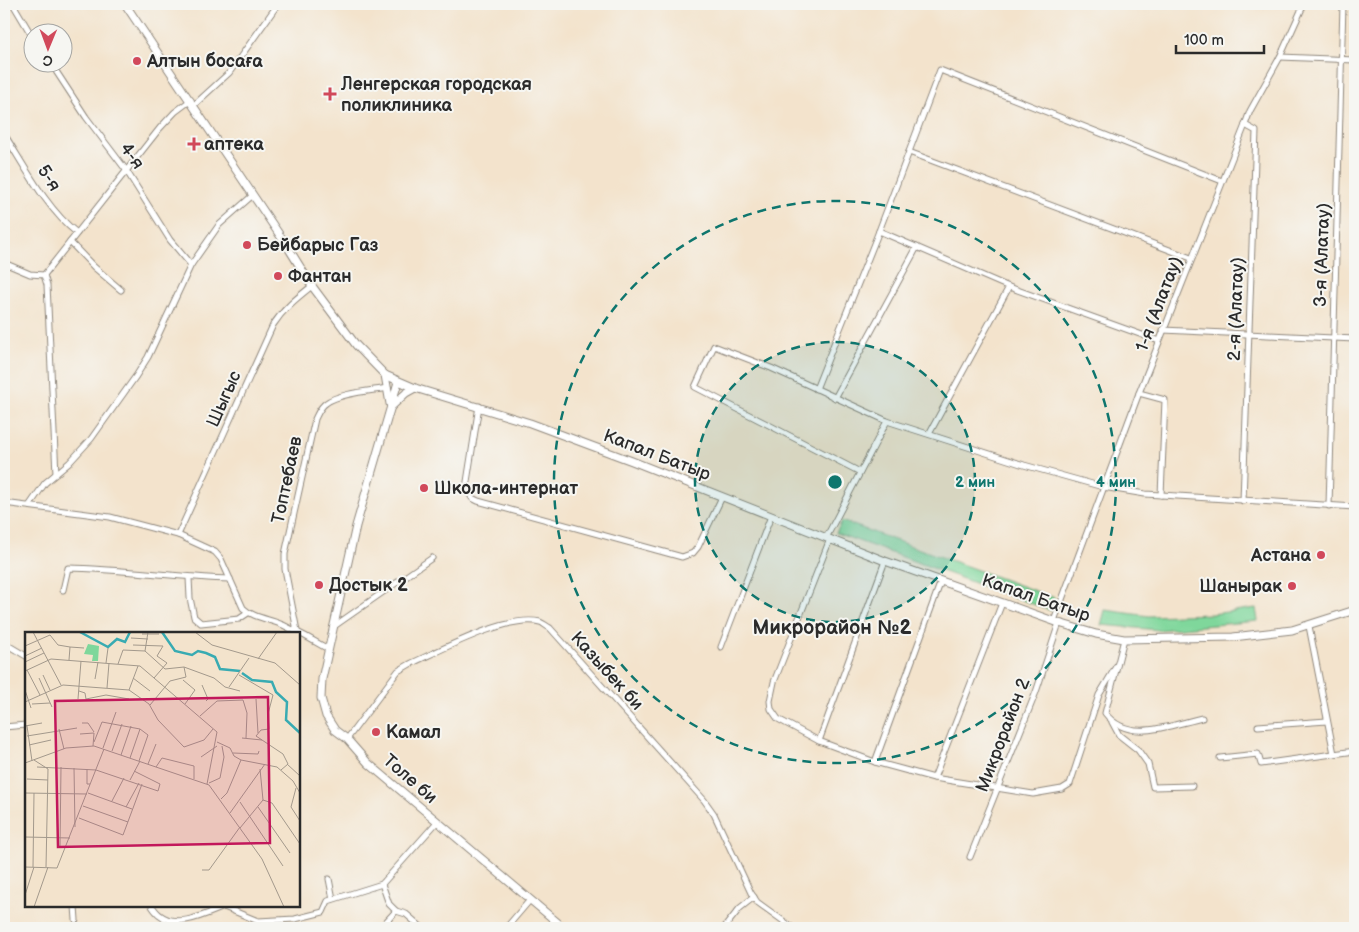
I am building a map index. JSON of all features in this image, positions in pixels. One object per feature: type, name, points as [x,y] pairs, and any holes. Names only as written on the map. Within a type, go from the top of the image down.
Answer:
[{"type":"main road","name":"Капал Батыр","points":[[125,4],[312,286],[356,345],[385,375],[398,382],[530,423],[622,457],[886,561],[1056,622],[1096,634],[1124,639],[1233,637],[1292,630],[1355,610]]},
{"type":"main road","points":[[385,375],[390,407]]},
{"type":"main road","name":"Толе би","points":[[398,382],[356,526],[332,627],[322,679],[321,698],[326,716],[335,730],[347,739],[368,763],[564,928]]},
{"type":"main road","points":[[390,407],[415,388]]},
{"type":"street","points":[[13,4],[24,22]]},
{"type":"street","points":[[44,274],[160,128],[175,112],[192,103],[229,73],[278,4]]},
{"type":"street","name":"1-я (Алатау)","points":[[1056,622],[1103,487],[1244,125],[1280,57],[1304,4]]},
{"type":"street","name":"3-я (Алатау)","points":[[1329,506],[1344,4]]},
{"type":"street","points":[[1280,57],[1355,60]]},
{"type":"street","points":[[816,389],[940,70],[1222,181]]},
{"type":"street","name":"4-я","points":[[57,72],[86,117],[126,170],[170,240],[191,265]]},
{"type":"street","name":"2-я (Алатау)","points":[[1244,125],[1256,131],[1244,500]]},
{"type":"street","name":"5-я","points":[[4,134],[49,204],[65,224],[77,233]]},
{"type":"street","points":[[909,152],[1191,258]]},
{"type":"street","points":[[29,506],[45,483],[69,463],[90,439],[136,376],[148,357],[191,265],[219,225],[253,195]]},
{"type":"street","points":[[879,231],[1009,287],[1159,341]]},
{"type":"street","points":[[70,242],[94,267],[122,290]]},
{"type":"street","points":[[835,398],[917,247]]},
{"type":"street","points":[[4,264],[30,274],[44,274]]},
{"type":"street","points":[[44,274],[47,285],[56,474]]},
{"type":"street","name":"Шыгыс","points":[[178,535],[273,325],[280,313],[289,304],[312,286]]},
{"type":"street","points":[[930,434],[1009,287]]},
{"type":"street","points":[[1163,330],[1355,339]]},
{"type":"street","points":[[860,472],[695,387],[714,346],[771,368],[887,421],[1024,465],[1103,487],[1145,494],[1355,507]]},
{"type":"street","name":"Топтебаев","points":[[296,631],[285,554],[315,419],[320,408],[328,401],[341,396],[388,388]]},
{"type":"street","points":[[1139,393],[1165,400],[1161,495]]},
{"type":"street","points":[[479,406],[466,488],[472,498],[478,501],[682,557],[693,553],[698,547],[722,497]]},
{"type":"street","points":[[887,421],[828,538],[774,682],[770,700],[771,709],[778,719],[819,741],[874,762],[934,778],[1033,794],[1062,789],[1070,784],[1099,696],[1117,666]]},
{"type":"street","points":[[4,503],[110,517],[178,535],[215,552],[221,559],[243,608],[248,613],[280,623],[296,631]]},
{"type":"street","points":[[721,647],[771,516]]},
{"type":"street","points":[[332,627],[432,558]]},
{"type":"street","points":[[819,741],[886,561]]},
{"type":"street","points":[[63,590],[68,568],[161,574],[189,578],[230,579]]},
{"type":"street","points":[[189,578],[190,598],[194,617],[201,622],[239,619],[248,613]]},
{"type":"street","points":[[874,762],[941,581]]},
{"type":"street","points":[[934,778],[1002,603]]},
{"type":"street","name":"Казыбек би","points":[[347,739],[398,671],[404,667],[495,626],[530,620],[542,622],[550,628],[704,800],[714,814],[757,902],[793,928]]},
{"type":"street","name":"Микрорайон 2","points":[[970,856],[1036,692],[1056,622]]},
{"type":"street","points":[[1309,626],[1334,754]]},
{"type":"street","points":[[300,633],[328,649]]},
{"type":"street","points":[[1124,639],[1105,713],[1119,735],[1138,750],[1148,764],[1153,787],[1192,786]]},
{"type":"street","points":[[4,643],[25,655]]},
{"type":"street","points":[[1112,722],[1126,730],[1142,731],[1202,718]]},
{"type":"street","points":[[1258,726],[1328,721]]},
{"type":"street","points":[[4,727],[25,725]]},
{"type":"street","points":[[1220,758],[1258,754],[1261,764],[1355,751]]},
{"type":"street","points":[[153,907],[159,915],[170,920],[182,921],[224,907],[258,921],[295,919],[323,912],[328,901],[382,884],[437,822]]},
{"type":"street","points":[[329,879],[334,899]]},
{"type":"street","points":[[382,884],[389,904],[396,911],[406,914],[421,927]]},
{"type":"street","points":[[724,928],[740,908],[754,897]]},
{"type":"street","points":[[506,928],[530,900]]},
{"type":"street","points":[[75,907],[76,920]]},
{"type":"street","points":[[384,928],[383,926],[396,911]]},
{"type":"green space","points":[[842,521],[1055,598],[1052,611],[836,533]]},
{"type":"green space","points":[[1256,608],[1258,621],[1159,630],[1101,625],[1105,610],[1149,616],[1212,614]]},
{"type":"place","name":"Алтын босаға","points":[[137,61]]},
{"type":"place","name":"Ленгерская городская поликлиника","points":[[330,94]]},
{"type":"place","name":"аптека","points":[[194,144]]},
{"type":"place","name":"Бейбарыс Газ","points":[[247,245]]},
{"type":"place","name":"Фантан","points":[[278,276]]},
{"type":"place","name":"Школа-интернат","points":[[424,488]]},
{"type":"place","name":"Астана","points":[[1321,555]]},
{"type":"place","name":"Достык 2","points":[[319,585]]},
{"type":"place","name":"Шанырак","points":[[1292,586]]},
{"type":"place","name":"Камал","points":[[376,732]]},
{"type":"district","name":"Микрорайон №2","points":[[832,628]]}]
